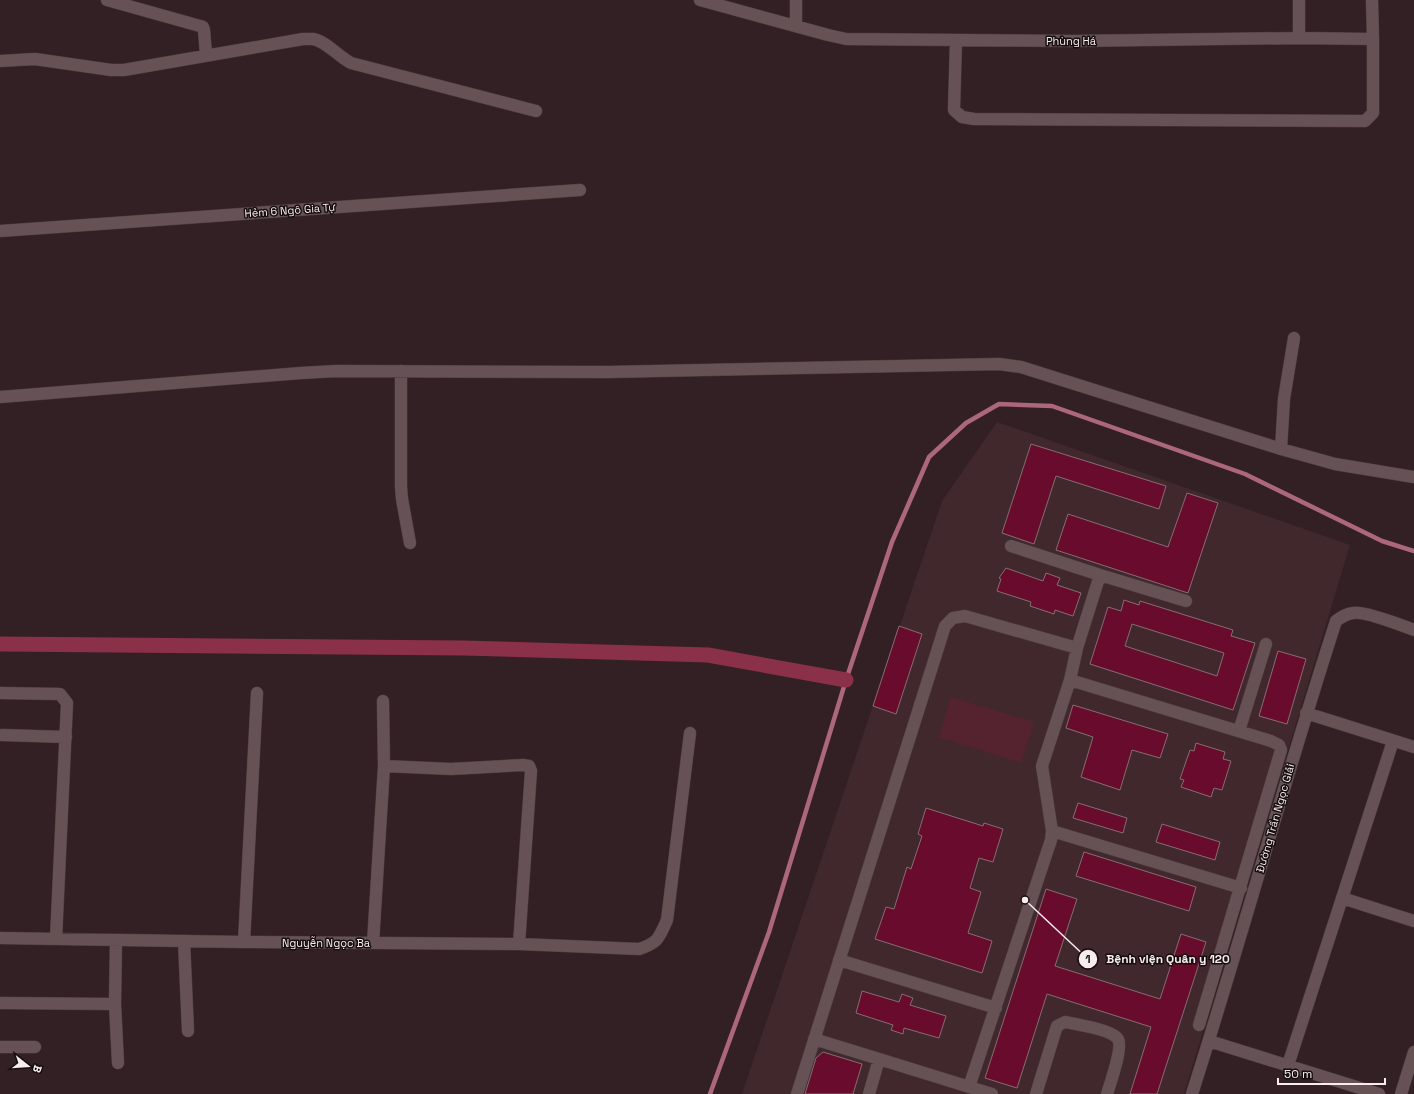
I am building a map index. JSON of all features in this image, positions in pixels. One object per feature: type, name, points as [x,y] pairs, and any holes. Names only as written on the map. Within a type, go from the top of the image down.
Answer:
[{"type":"street","points":[[107,0],[203,27],[206,56]]},
{"type":"street","name":"Phùng Há","points":[[700,0],[846,39],[1074,41],[1299,38],[1372,39]]},
{"type":"street","points":[[796,0],[796,26]]},
{"type":"street","points":[[1299,0],[1299,38]]},
{"type":"street","points":[[956,40],[954,110],[962,117],[982,119],[1365,121],[1373,113],[1372,0]]},
{"type":"street","points":[[0,61],[35,59],[111,70],[124,70],[303,39],[313,39],[321,42],[344,60],[351,63],[536,111]]},
{"type":"street","name":"Hẻm 6 Ngô Gia Tự","points":[[0,231],[580,190]]},
{"type":"street","points":[[1281,450],[1284,399],[1294,338]]},
{"type":"street","points":[[0,397],[301,373],[401,371],[608,372],[999,364],[1029,369],[1281,450],[1335,464],[1414,478]]},
{"type":"street","points":[[401,371],[401,493],[410,543]]},
{"type":"street","points":[[402,385],[407,392],[408,397],[408,463]]},
{"type":"street","points":[[1011,546],[1186,601]]},
{"type":"street","points":[[969,1087],[1051,840],[1052,831],[1042,766],[1070,680],[1077,648],[1100,575]]},
{"type":"street","name":"Đường Trần Ngọc Giải","points":[[1192,1094],[1306,713],[1336,621],[1345,615],[1354,613],[1381,619],[1414,630]]},
{"type":"street","points":[[797,1094],[945,626],[953,618],[965,616],[1077,648]]},
{"type":"street","points":[[1238,731],[1266,644]]},
{"type":"street","points":[[1070,680],[1271,740],[1279,745],[1281,750],[1199,1025]]},
{"type":"street","points":[[0,693],[60,694],[67,703],[56,939]]},
{"type":"street","points":[[244,942],[257,693]]},
{"type":"street","points":[[372,943],[384,766],[383,701]]},
{"type":"street","points":[[1306,713],[1414,747]]},
{"type":"street","name":"Nguyễn Ngọc Ba","points":[[0,938],[519,944],[639,949],[651,945],[661,935],[667,920],[690,733]]},
{"type":"street","points":[[2,735],[66,736]]},
{"type":"street","points":[[1288,1065],[1393,741]]},
{"type":"street","points":[[384,766],[451,768],[529,766],[531,771],[519,944]]},
{"type":"street","points":[[1052,831],[1241,888]]},
{"type":"street","points":[[1342,898],[1414,921]]},
{"type":"street","points":[[116,940],[115,1004],[118,1063]]},
{"type":"street","points":[[184,941],[188,1031]]},
{"type":"street","points":[[839,960],[996,1008]]},
{"type":"street","points":[[0,1003],[115,1004]]},
{"type":"street","points":[[1036,1094],[1057,1026],[1065,1022],[1111,1034],[1118,1039],[1120,1048],[1107,1094]]},
{"type":"street","points":[[814,1039],[992,1094]]},
{"type":"street","points":[[1209,1041],[1379,1094]]},
{"type":"street","points":[[0,1047],[35,1047]]},
{"type":"street","points":[[1401,1094],[1414,1052]]},
{"type":"street","points":[[870,1094],[879,1059]]},
{"type":"shaded area","points":[[997,422],[1350,545],[1184,1094],[742,1094],[942,501]]},
{"type":"shaded area","points":[[951,697],[1034,722],[1021,763],[939,737]]},
{"type":"building","points":[[1031,444],[1166,486],[1159,509],[1056,476],[1034,544],[1002,533]]},
{"type":"building","points":[[1187,493],[1218,503],[1188,593],[1056,550],[1068,514],[1168,547]]},
{"type":"building","points":[[1006,568],[1043,581],[1046,573],[1060,578],[1057,585],[1081,593],[1073,616],[1055,610],[1054,614],[1030,606],[1031,602],[997,591],[1001,579],[999,578]]},
{"type":"building","points":[[1124,600],[1139,605],[1140,601],[1233,630],[1231,636],[1255,643],[1233,710],[1090,664],[1108,607],[1121,611]],"holes":[[[1132,624],[1224,653],[1217,676],[1125,646]]]},
{"type":"building","points":[[899,626],[922,634],[896,714],[873,706]]},
{"type":"building","points":[[1278,651],[1306,659],[1287,724],[1259,716]]},
{"type":"building","points":[[1073,705],[1168,734],[1160,758],[1132,750],[1120,790],[1081,777],[1093,737],[1066,728]]},
{"type":"building","points":[[1196,743],[1225,752],[1223,759],[1231,761],[1222,790],[1214,788],[1211,797],[1181,787],[1184,780],[1180,779],[1190,750],[1194,751]]},
{"type":"building","points":[[1078,803],[1127,818],[1123,833],[1073,818]]},
{"type":"building","points":[[926,808],[983,826],[984,823],[1003,829],[993,862],[979,858],[970,888],[981,892],[968,933],[992,941],[982,973],[875,939],[886,907],[894,909],[907,867],[911,869],[922,836],[918,834]]},
{"type":"building","points":[[1162,824],[1220,842],[1215,860],[1156,842]]},
{"type":"building","points":[[1084,852],[1196,887],[1189,911],[1076,876]]},
{"type":"building","points":[[1046,889],[1077,899],[1055,966],[1160,999],[1181,934],[1206,942],[1157,1094],[1130,1094],[1151,1027],[1047,994],[1017,1088],[985,1078]]},
{"type":"building","points":[[862,991],[899,1002],[902,994],[913,998],[910,1005],[946,1016],[939,1038],[904,1028],[903,1034],[891,1030],[893,1025],[856,1013]]},
{"type":"building","points":[[823,1052],[862,1064],[853,1094],[805,1094],[816,1058]]},
{"type":"waterway","points":[[710,1094],[769,932],[846,680],[892,542],[929,457],[966,423],[999,404],[1052,406],[1245,474],[1382,541],[1414,551]]},
{"type":"waterway","points":[[0,644],[464,648],[708,655],[846,680]]},
{"type":"place","name":"Bệnh viện Quân y 120","points":[[1025,900]]}]
